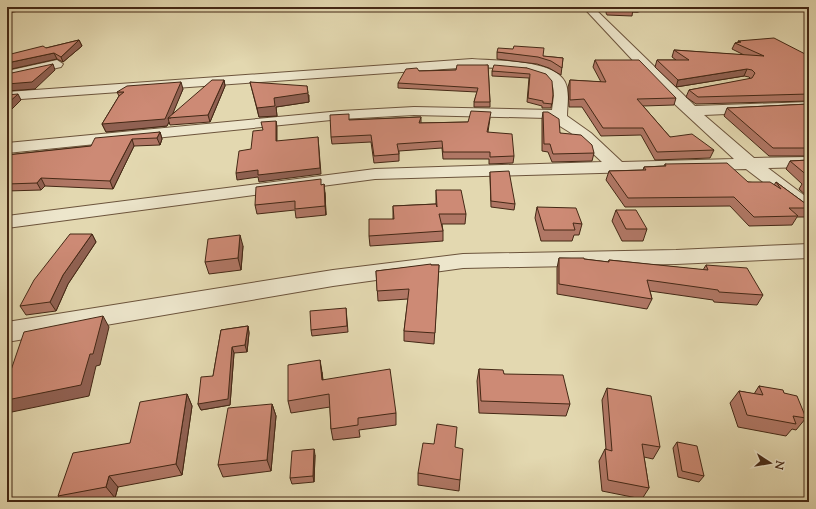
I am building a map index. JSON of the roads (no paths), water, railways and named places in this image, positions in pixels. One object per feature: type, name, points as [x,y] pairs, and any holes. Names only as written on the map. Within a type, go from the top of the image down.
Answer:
[{"type":"street","points":[[7,10],[22,7]]},
{"type":"street","points":[[589,7],[637,9],[644,7]]},
{"type":"street","points":[[589,7],[672,94],[749,163],[809,208]]},
{"type":"street","points":[[7,96],[472,63],[542,70],[554,76],[558,83],[559,117]]},
{"type":"street","points":[[7,75],[57,64]]},
{"type":"street","points":[[672,94],[687,91]]},
{"type":"street","points":[[691,111],[809,106]]},
{"type":"street","points":[[7,148],[341,115],[407,112],[549,114],[559,117],[571,124],[616,166]]},
{"type":"street","points":[[7,222],[375,174],[616,166],[809,162]]},
{"type":"street","points":[[7,332],[333,278],[463,261],[676,257],[809,251]]}]
